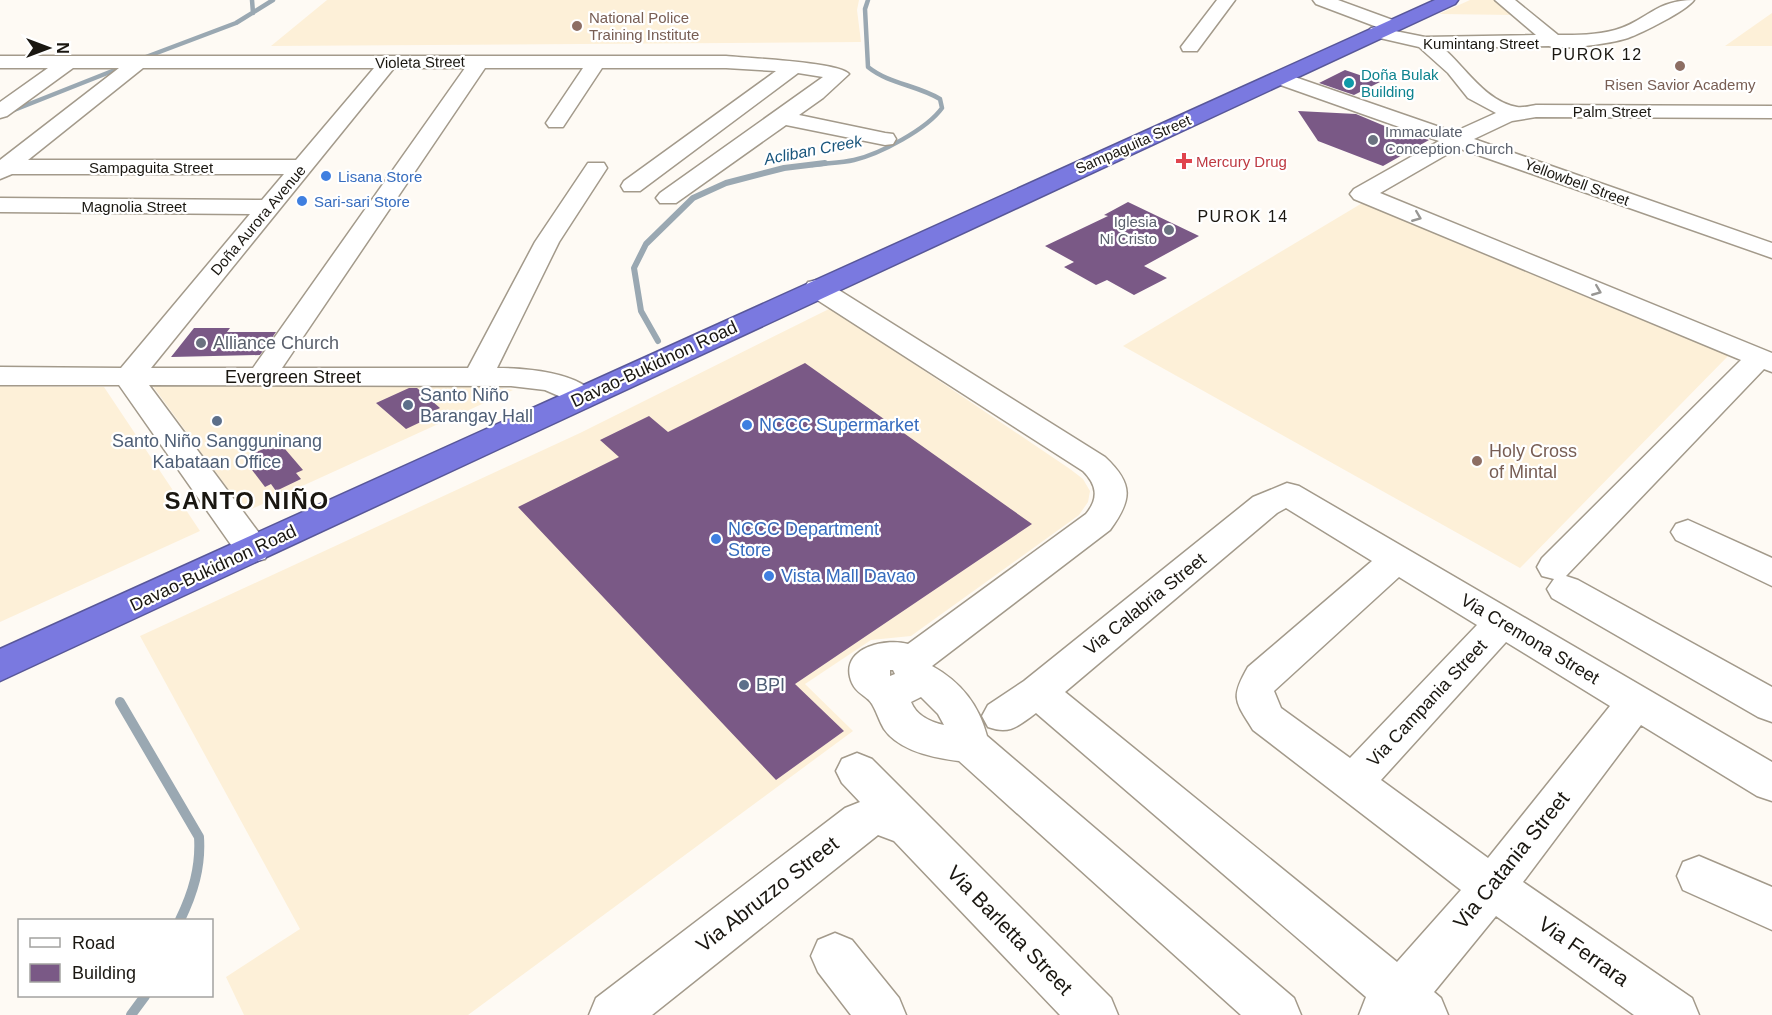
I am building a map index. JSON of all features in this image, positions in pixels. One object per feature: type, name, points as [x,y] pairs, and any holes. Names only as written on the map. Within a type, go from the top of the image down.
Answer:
[{"type":"highway","name":"Sampaguita Street","points":[[817,288],[1279,78],[1384,27],[1449,0]]},
{"type":"highway","name":"Davao-Bukidnon Road","points":[[0,666],[817,288]]},
{"type":"street","points":[[1190,47],[1226,0]]},
{"type":"street","name":"Kumintang Street","points":[[1322,0],[1425,43],[1556,43],[1592,40],[1622,34],[1685,0]]},
{"type":"street","points":[[1361,0],[1384,27]]},
{"type":"street","points":[[1504,0],[1556,43]]},
{"type":"street","points":[[1425,43],[1456,69],[1475,94],[1514,114]]},
{"type":"street","name":"Violeta Street","points":[[0,62],[726,62],[794,67],[838,74],[825,87],[782,118]]},
{"type":"street","points":[[261,377],[479,62]]},
{"type":"street","points":[[556,123],[596,62]]},
{"type":"street","points":[[0,112],[67,63]]},
{"type":"street","points":[[2,168],[137,63]]},
{"type":"street","name":"Doña Aurora Avenue","points":[[128,377],[387,63]]},
{"type":"street","points":[[632,186],[794,67]]},
{"type":"street","name":"Yellowbell Street","points":[[1279,78],[1772,251]]},
{"type":"street","name":"Palm Street","points":[[1766,360],[1362,194],[1481,126],[1514,114],[1536,111],[1772,112]]},
{"type":"street","points":[[668,198],[782,118],[885,139]]},
{"type":"street","name":"Sampaguita Street","points":[[2,168],[302,167]]},
{"type":"street","points":[[478,377],[548,242],[596,168]]},
{"type":"street","name":"Magnolia Street","points":[[0,205],[268,207]]},
{"type":"street","points":[[817,288],[1094,464],[1106,474],[1113,498],[1108,510],[1098,522],[905,676],[893,711],[907,727],[943,742],[969,745],[1277,1015]]},
{"type":"street","points":[[1766,360],[1560,578],[1772,706]]},
{"type":"street","name":"Evergreen Street","points":[[0,376],[478,377],[552,382],[582,397]]},
{"type":"street","points":[[128,377],[253,549]]},
{"type":"street","name":"Via Cremona Street","points":[[1287,494],[1772,783]]},
{"type":"street","name":"Via Calabria Street","points":[[1002,716],[1038,692],[1265,505],[1287,494]]},
{"type":"street","points":[[1688,532],[1772,573]]},
{"type":"street","name":"Via Ferrara","points":[[1397,559],[1262,678],[1255,690],[1257,703],[1267,718],[1352,784],[1492,887],[1675,1015]]},
{"type":"street","name":"Via Campania Street","points":[[1352,784],[1502,622]]},
{"type":"street","points":[[1038,692],[1402,1009]]},
{"type":"street","name":"Via Catania Street","points":[[1402,1009],[1492,887],[1636,702]]},
{"type":"street","name":"Via Barletta Street","points":[[857,771],[1094,1015]]},
{"type":"street","name":"Via Abruzzo Street","points":[[613,1015],[860,821],[878,816],[918,836]]},
{"type":"street","points":[[1699,876],[1772,909]]},
{"type":"street","points":[[835,956],[882,1015]]},
{"type":"shaded area","name":"National Police Training Institute","points":[[327,0],[859,0],[857,10],[861,42],[271,46]]},
{"type":"shaded area","points":[[1470,0],[1497,0],[1515,15],[1439,14]]},
{"type":"shaded area","points":[[1772,13],[1772,46],[1725,46]]},
{"type":"shaded area","name":"Holy Cross of Mintal","points":[[1364,202],[1730,354],[1520,568],[1123,346]]},
{"type":"shaded area","points":[[831,308],[1083,479],[1090,491],[1088,502],[1079,515],[911,636],[871,640],[805,684],[853,731],[468,1015],[244,1015],[226,977],[300,929],[140,636],[580,433]]},
{"type":"shaded area","points":[[152,385],[487,385],[513,390],[245,512]]},
{"type":"shaded area","points":[[0,386],[104,387],[200,531],[0,622]]},
{"type":"building","name":"Doña Bulak Building","points":[[1345,70],[1380,82],[1354,95],[1319,83]]},
{"type":"building","name":"Immaculate Conception Church","points":[[1298,111],[1356,114],[1399,132],[1402,130],[1429,140],[1383,166],[1318,141]]},
{"type":"building","points":[[1128,202],[1199,236],[1144,266],[1167,278],[1134,295],[1107,280],[1096,285],[1064,267],[1074,262],[1045,246],[1108,216],[1104,215]]},
{"type":"building","points":[[194,328],[230,328],[227,332],[276,332],[260,355],[171,357]]},
{"type":"building","name":"Vista Mall Davao","points":[[805,363],[1032,524],[795,684],[844,731],[776,780],[518,507],[619,457],[600,440],[649,416],[668,432]]},
{"type":"building","name":"Santo Niño Barangay Hall","points":[[409,388],[417,388],[440,408],[422,417],[425,420],[406,429],[376,403]]},
{"type":"building","points":[[279,442],[303,470],[296,473],[301,479],[276,491],[271,484],[265,487],[243,458]]},
{"type":"waterway","points":[[252,0],[253,12]]},
{"type":"waterway","points":[[253,12],[273,0]]},
{"type":"waterway","name":"Acliban Creek","points":[[812,165],[849,161],[877,152],[902,140],[926,124],[942,108],[940,99],[931,94],[885,77],[868,67],[865,9],[868,0]]},
{"type":"waterway","points":[[138,60],[236,23],[253,12]]},
{"type":"waterway","points":[[9,112],[125,66]]},
{"type":"waterway","name":"Acliban Creek","points":[[658,341],[641,311],[634,268],[646,244],[693,198],[726,183],[784,168],[825,163]]},
{"type":"waterway","name":"Acliban Creek","points":[[120,702],[199,837],[199,859],[195,880],[180,919]]},
{"type":"waterway","name":"Acliban Creek","points":[[131,1015],[144,997]]},
{"type":"place","name":"National Police Training Institute","points":[[577,26]]},
{"type":"place","name":"Risen Savior Academy","points":[[1680,66]]},
{"type":"place","name":"Doña Bulak Building","points":[[1349,83]]},
{"type":"place","name":"Immaculate Conception Church","points":[[1373,140]]},
{"type":"place","name":"Mercury Drug","points":[[1184,161]]},
{"type":"place","name":"Lisana Store","points":[[326,176]]},
{"type":"place","name":"Sari-sari Store","points":[[302,201]]},
{"type":"place","name":"Iglesia Ni Cristo","points":[[1169,230]]},
{"type":"place","name":"Alliance Church","points":[[201,343]]},
{"type":"place","name":"Santo Niño Barangay Hall","points":[[408,405]]},
{"type":"place","name":"Santo Niño Sangguninang Kabataan Office","points":[[217,421]]},
{"type":"place","name":"NCCC Supermarket","points":[[747,425]]},
{"type":"place","name":"Holy Cross of Mintal","points":[[1477,461]]},
{"type":"place","name":"NCCC Department Store","points":[[716,539]]},
{"type":"place","name":"Vista Mall Davao","points":[[769,576]]},
{"type":"place","name":"BPI","points":[[744,685]]},
{"type":"district","name":"PUROK 12","points":[[1597,54]]},
{"type":"district","name":"PUROK 14","points":[[1243,216]]},
{"type":"district","name":"SANTO NIÑO","points":[[247,500]]}]
